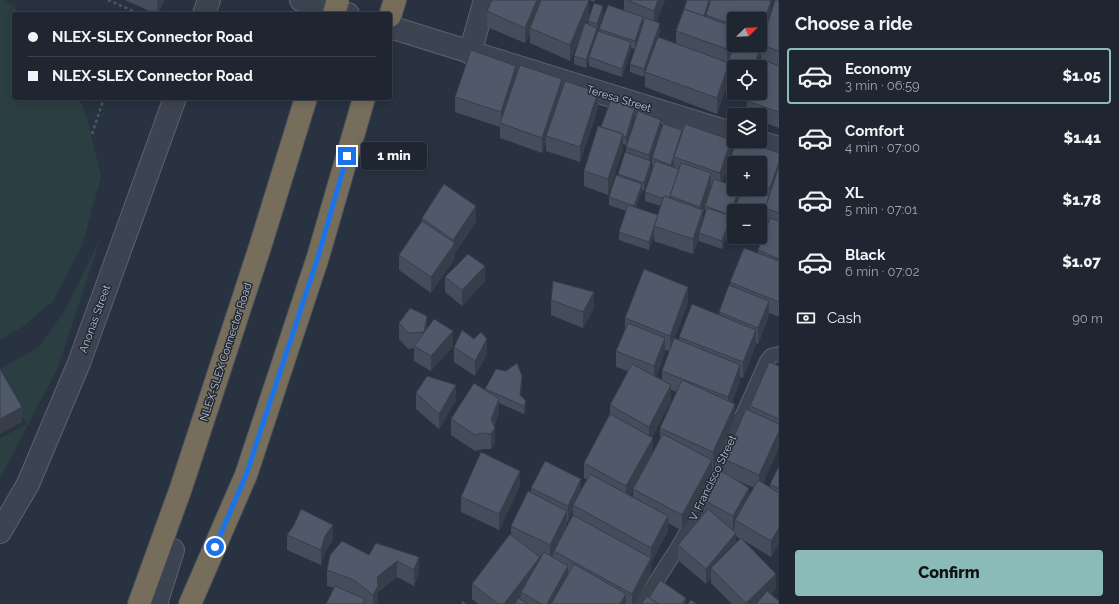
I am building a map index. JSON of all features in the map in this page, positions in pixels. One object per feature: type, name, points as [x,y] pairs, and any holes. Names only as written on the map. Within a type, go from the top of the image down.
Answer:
[{"type":"highway","points":[[335,12],[338,0]]},
{"type":"highway","points":[[391,12],[395,0]]},
{"type":"highway","name":"NLEX-SLEX Connector Road","points":[[140,604],[182,488],[260,247],[305,100]]},
{"type":"highway","points":[[190,604],[246,475],[318,257],[363,100]]},
{"type":"street","points":[[205,12],[209,0]]},
{"type":"street","points":[[301,0],[341,12]]},
{"type":"street","points":[[470,53],[485,0]]},
{"type":"street","name":"Teresa Street","points":[[392,28],[727,132]]},
{"type":"street","name":"Anonas Street","points":[[0,532],[28,484],[79,363],[174,100]]},
{"type":"street","points":[[767,144],[779,148]]},
{"type":"street","points":[[156,604],[173,550]]},
{"type":"lane","name":"V. Francisco Street","points":[[642,604],[680,544],[706,497],[766,361],[771,356],[779,354]]},
{"type":"path","points":[[108,0],[133,12]]},
{"type":"path","points":[[92,134],[103,100]]},
{"type":"green space","points":[[0,0],[4,0],[20,12],[12,12],[12,100],[80,100],[87,117],[101,177],[82,246],[53,301],[22,327],[0,340]]},
{"type":"green space","points":[[101,237],[58,367],[0,478],[0,438],[27,424],[0,376],[0,369],[39,347],[66,309]]},
{"type":"building","points":[[492,0],[537,0],[525,28],[487,11]]},
{"type":"building","points":[[541,0],[589,0],[570,45],[530,28]]},
{"type":"building","points":[[627,0],[658,0],[654,11]]},
{"type":"building","points":[[687,0],[709,0],[704,16],[684,9]]},
{"type":"building","points":[[711,0],[771,1],[767,13],[727,12],[727,22],[706,15]]},
{"type":"building","points":[[775,0],[779,0],[779,51],[767,47],[767,26]]},
{"type":"building","points":[[594,3],[603,6],[597,24],[588,21]]},
{"type":"building","points":[[608,5],[643,17],[635,41],[599,29]]},
{"type":"building","points":[[684,9],[727,24],[727,49],[676,31]]},
{"type":"building","points":[[645,18],[660,23],[644,69],[630,64]]},
{"type":"building","points":[[585,23],[597,28],[586,60],[574,56]]},
{"type":"building","points":[[598,31],[631,42],[622,69],[589,57]]},
{"type":"building","points":[[658,37],[727,62],[727,69],[717,98],[645,72]]},
{"type":"building","points":[[471,50],[516,66],[501,112],[455,97]]},
{"type":"building","points":[[732,52],[759,52],[756,60],[729,59]]},
{"type":"building","points":[[767,61],[779,66],[779,112],[747,101],[767,100]]},
{"type":"building","points":[[520,65],[562,79],[542,138],[500,123]]},
{"type":"building","points":[[565,81],[598,92],[580,147],[546,136]]},
{"type":"building","points":[[611,99],[635,107],[626,137],[623,136],[623,134],[601,127]]},
{"type":"building","points":[[638,111],[661,120],[649,155],[626,147]]},
{"type":"building","points":[[663,124],[682,130],[671,165],[652,158]]},
{"type":"building","points":[[685,124],[727,139],[727,148],[728,148],[720,173],[674,157]]},
{"type":"building","points":[[598,126],[623,134],[608,179],[584,171]]},
{"type":"building","points":[[734,148],[764,148],[779,153],[779,162],[770,188],[767,187],[767,156],[731,156]]},
{"type":"building","points":[[625,152],[651,161],[644,183],[618,174]]},
{"type":"building","points":[[655,161],[679,169],[670,198],[664,196],[664,199],[645,192]]},
{"type":"building","points":[[681,163],[711,173],[700,207],[670,196]]},
{"type":"building","points":[[779,166],[779,213],[767,209],[766,204]]},
{"type":"building","points":[[616,175],[642,184],[634,206],[609,197]]},
{"type":"building","points":[[714,179],[727,184],[727,196],[737,196],[734,204],[727,204],[727,214],[705,206]]},
{"type":"building","points":[[444,184],[476,206],[453,240],[422,218]]},
{"type":"building","points":[[664,196],[703,210],[693,239],[654,226]]},
{"type":"building","points":[[739,196],[769,196],[766,204],[737,204]]},
{"type":"building","points":[[628,205],[658,215],[649,242],[619,232]]},
{"type":"building","points":[[707,208],[727,215],[727,227],[722,241],[699,233]]},
{"type":"building","points":[[770,218],[779,221],[779,259],[758,250],[760,244],[767,244],[767,226]]},
{"type":"building","points":[[422,221],[455,243],[431,277],[399,255]]},
{"type":"building","points":[[744,248],[779,261],[779,302],[730,282]]},
{"type":"building","points":[[468,254],[485,266],[462,290],[445,277]]},
{"type":"building","points":[[644,269],[688,287],[670,336],[625,318]]},
{"type":"building","points":[[553,281],[594,292],[583,312],[551,300]]},
{"type":"building","points":[[729,285],[769,301],[758,328],[719,312]]},
{"type":"building","points":[[692,304],[756,330],[743,362],[679,337]]},
{"type":"building","points":[[410,308],[427,316],[424,332],[408,333],[399,323]]},
{"type":"building","points":[[434,319],[453,331],[431,356],[414,346]]},
{"type":"building","points":[[628,323],[665,338],[654,366],[616,351]]},
{"type":"building","points":[[462,330],[474,339],[481,332],[487,339],[475,361],[454,347]]},
{"type":"building","points":[[674,338],[740,365],[728,397],[662,371]]},
{"type":"building","points":[[769,362],[779,366],[779,419],[750,406]]},
{"type":"building","points":[[517,363],[522,376],[520,395],[526,401],[524,406],[485,389],[496,369],[506,371]]},
{"type":"building","points":[[632,364],[671,385],[649,427],[610,405]]},
{"type":"building","points":[[0,369],[22,407],[0,419]]},
{"type":"building","points":[[427,376],[456,385],[439,414],[416,393]]},
{"type":"building","points":[[682,380],[735,404],[713,452],[660,428]]},
{"type":"building","points":[[474,383],[499,399],[491,419],[495,428],[491,434],[484,433],[475,435],[451,419]]},
{"type":"building","points":[[746,409],[779,424],[779,431],[759,475],[724,459]]},
{"type":"building","points":[[610,414],[653,438],[626,486],[584,463]]},
{"type":"building","points":[[663,434],[712,460],[682,515],[633,489]]},
{"type":"building","points":[[481,452],[520,471],[499,514],[461,497]]},
{"type":"building","points":[[545,461],[581,479],[568,506],[531,488]]},
{"type":"building","points":[[779,466],[779,489],[770,484]]},
{"type":"building","points":[[721,471],[749,488],[733,516],[704,500]]},
{"type":"building","points":[[590,474],[668,516],[651,548],[573,505]]},
{"type":"building","points":[[758,480],[779,493],[779,528],[771,541],[735,520]]},
{"type":"building","points":[[528,491],[567,511],[550,545],[511,526]]},
{"type":"building","points":[[301,509],[333,525],[325,536],[321,550],[287,535],[294,525]]},
{"type":"building","points":[[708,509],[736,533],[706,569],[678,545]]},
{"type":"building","points":[[573,515],[651,558],[632,594],[554,551]]},
{"type":"building","points":[[510,534],[540,557],[504,604],[498,604],[472,584]]},
{"type":"building","points":[[741,538],[776,574],[746,603],[711,568]]},
{"type":"building","points":[[342,541],[369,555],[376,543],[419,557],[414,570],[397,561],[377,577],[378,586],[373,595],[354,580],[327,570],[330,555]]},
{"type":"building","points":[[544,552],[568,566],[547,604],[541,604],[521,592]]},
{"type":"building","points":[[574,564],[626,594],[620,604],[551,604]]},
{"type":"building","points":[[660,580],[686,598],[682,604],[658,604],[649,598]]},
{"type":"building","points":[[335,586],[365,599],[363,604],[326,604]]},
{"type":"building","points":[[767,591],[779,601],[779,604],[756,604]]},
{"type":"building","points":[[647,596],[658,604],[641,604]]},
{"type":"building","points":[[518,598],[528,604],[515,604]]},
{"type":"building","points":[[691,600],[697,604],[688,604]]},
{"type":"route","points":[[215,547],[246,475],[318,257],[347,156]]}]
